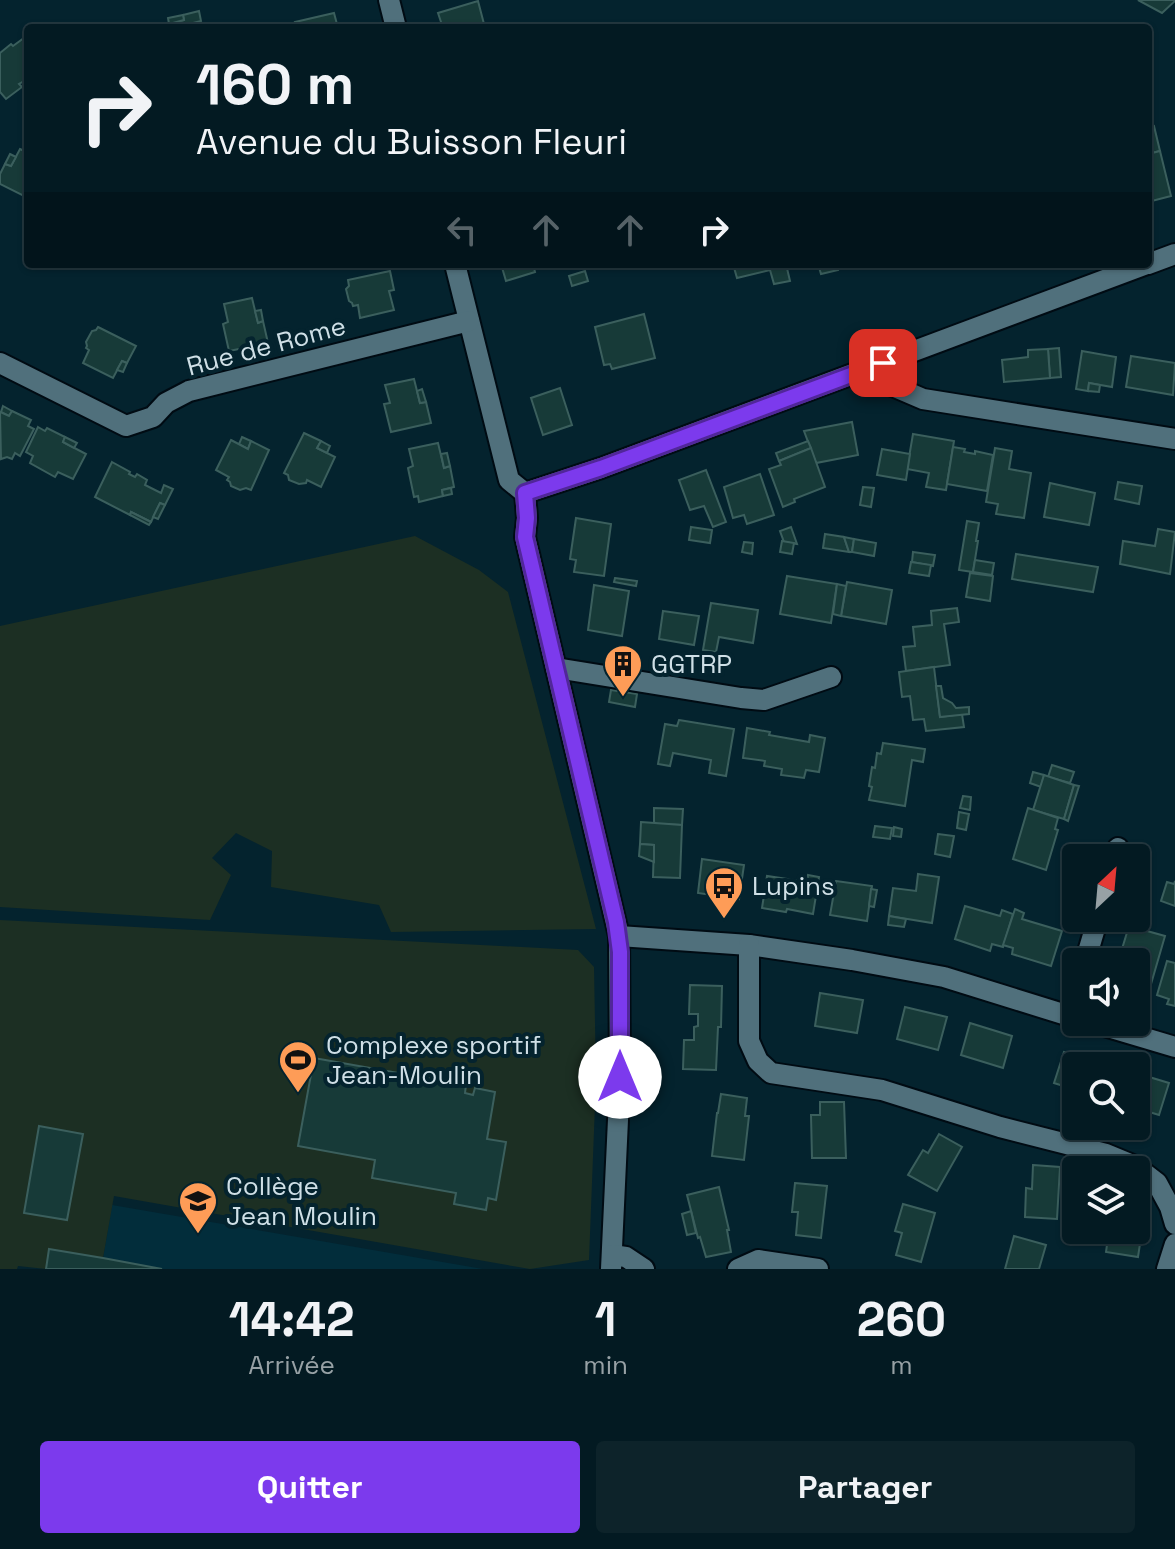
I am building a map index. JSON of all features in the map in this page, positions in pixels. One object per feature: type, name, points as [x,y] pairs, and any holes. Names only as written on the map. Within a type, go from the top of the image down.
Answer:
[{"type":"street","points":[[389,0],[395,24]]},
{"type":"street","points":[[1152,263],[1175,254]]},
{"type":"street","points":[[456,268],[509,480],[525,493],[525,537],[619,936],[620,1077],[612,1262],[626,1257],[644,1269]]},
{"type":"street","points":[[525,493],[601,468],[1137,268]]},
{"type":"street","name":"Rue de Rome","points":[[0,363],[126,426],[153,417],[166,403],[189,391],[469,321]]},
{"type":"street","points":[[860,372],[923,399],[1175,439]]},
{"type":"street","points":[[556,668],[764,700],[831,677]]},
{"type":"street","points":[[619,936],[749,945],[852,960],[944,977],[1062,1014]]},
{"type":"street","points":[[749,945],[749,1041],[758,1061],[771,1073],[882,1090],[1000,1127],[1106,1154],[1135,1166],[1157,1183],[1175,1224]]},
{"type":"street","points":[[1138,1036],[1175,1047]]},
{"type":"street","points":[[1167,1269],[1175,1244]]},
{"type":"street","points":[[738,1269],[758,1260],[818,1269]]},
{"type":"shaded area","name":"Collège Jean Moulin","points":[[112,1205],[483,1269],[46,1269],[49,1249],[103,1258]]},
{"type":"green space","points":[[415,536],[479,570],[508,592],[596,929],[391,932],[379,905],[271,887],[272,851],[236,833],[212,858],[231,875],[210,920],[0,907],[0,626]]},
{"type":"green space","name":"Complexe sportif Jean-Moulin","points":[[0,920],[578,950],[594,967],[596,1079],[589,1260],[530,1269],[114,1196],[103,1258],[50,1249],[46,1269],[18,1266],[17,1269],[0,1269]]},
{"type":"building","points":[[1138,0],[1175,0],[1175,1],[1162,13]]},
{"type":"building","points":[[478,1],[484,24],[442,24],[438,13]]},
{"type":"building","points":[[199,11],[201,21],[167,24],[184,20],[183,15]]},
{"type":"building","points":[[334,13],[337,24],[296,24]]},
{"type":"building","points":[[183,15],[184,20],[169,24],[168,18]]},
{"type":"building","points":[[24,38],[24,81],[19,84],[22,87],[6,99],[0,92],[0,53],[11,44],[13,46]]},
{"type":"building","points":[[1152,127],[1160,151],[1152,153]]},
{"type":"building","points":[[20,149],[24,151],[24,196],[0,184],[0,174],[5,164],[11,166]]},
{"type":"building","points":[[1160,151],[1171,196],[1152,201],[1152,153]]},
{"type":"building","points":[[10,154],[16,157],[11,166],[5,164]]},
{"type":"building","points":[[502,268],[534,268],[535,272],[506,281]]},
{"type":"building","points":[[734,268],[787,268],[790,281],[774,284],[770,270],[737,278]]},
{"type":"building","points":[[819,268],[838,268],[838,270],[821,274]]},
{"type":"building","points":[[390,271],[394,290],[389,291],[394,310],[360,318],[358,305],[353,306],[349,301],[346,289],[348,280]]},
{"type":"building","points":[[585,271],[588,281],[572,286],[569,276]]},
{"type":"building","points":[[252,298],[258,323],[263,321],[268,343],[229,351],[223,324],[228,322],[224,304]]},
{"type":"building","points":[[261,310],[263,321],[258,323],[255,311]]},
{"type":"building","points":[[644,314],[655,358],[612,369],[610,364],[604,365],[595,327]]},
{"type":"building","points":[[98,327],[136,346],[127,363],[122,361],[113,378],[83,363],[89,350],[86,342]]},
{"type":"building","points":[[1059,348],[1061,377],[1050,378],[1048,349]]},
{"type":"building","points":[[1048,349],[1050,378],[1004,382],[1002,360],[1028,357],[1028,350]]},
{"type":"building","points":[[1082,351],[1116,357],[1112,387],[1089,383],[1088,391],[1076,389]]},
{"type":"building","points":[[1131,356],[1175,363],[1173,395],[1126,387]]},
{"type":"building","points":[[122,361],[127,363],[123,372],[117,370]]},
{"type":"building","points":[[414,379],[420,403],[426,402],[431,423],[391,432],[384,404],[390,403],[385,385]]},
{"type":"building","points":[[1089,383],[1100,385],[1099,392],[1088,391]]},
{"type":"building","points":[[560,388],[572,425],[543,435],[531,398]]},
{"type":"building","points":[[422,389],[426,402],[420,403],[417,391]]},
{"type":"building","points":[[3,406],[12,411],[9,416],[1,412]]},
{"type":"building","points":[[12,411],[31,420],[28,426],[34,429],[20,456],[15,453],[12,459],[1,459],[0,412],[9,416]]},
{"type":"building","points":[[852,422],[858,455],[816,463],[804,431]]},
{"type":"building","points":[[38,427],[65,437],[63,442],[86,454],[73,479],[58,472],[55,477],[30,463],[33,456],[26,452]]},
{"type":"building","points":[[304,433],[321,441],[317,448],[335,457],[321,487],[307,480],[299,484],[289,480],[284,473]]},
{"type":"building","points":[[913,434],[954,441],[946,490],[926,487],[929,473],[907,469]]},
{"type":"building","points":[[65,437],[77,443],[74,448],[63,442]]},
{"type":"building","points":[[242,437],[251,441],[248,449],[239,444]]},
{"type":"building","points":[[231,440],[248,449],[251,441],[269,450],[251,490],[231,486],[227,480],[229,477],[216,470]]},
{"type":"building","points":[[321,441],[330,446],[327,453],[317,448]]},
{"type":"building","points":[[808,441],[811,448],[779,461],[776,453]]},
{"type":"building","points":[[438,443],[444,468],[450,466],[454,487],[442,490],[443,496],[419,502],[418,496],[414,497],[408,468],[413,466],[409,449]]},
{"type":"building","points":[[953,447],[965,449],[964,452],[993,455],[987,491],[947,484]]},
{"type":"building","points":[[811,448],[825,487],[794,499],[795,502],[783,507],[769,469],[781,465],[779,461]]},
{"type":"building","points":[[995,448],[1012,451],[1009,469],[1031,473],[1024,518],[996,514],[998,504],[986,502]]},
{"type":"building","points":[[882,449],[910,454],[906,480],[877,475]]},
{"type":"building","points":[[447,453],[450,466],[444,468],[441,454]]},
{"type":"building","points":[[112,462],[129,474],[135,477],[137,474],[147,480],[145,485],[161,493],[164,485],[173,489],[165,505],[160,503],[151,522],[95,497]]},
{"type":"building","points":[[706,470],[726,522],[713,527],[704,506],[690,510],[679,480]]},
{"type":"building","points":[[760,474],[774,515],[747,524],[744,515],[733,518],[724,487]]},
{"type":"building","points":[[1118,482],[1142,486],[1139,504],[1115,499]]},
{"type":"building","points":[[1050,483],[1095,493],[1089,525],[1044,517]]},
{"type":"building","points":[[863,487],[874,488],[871,507],[860,505]]},
{"type":"building","points":[[451,488],[452,494],[443,496],[442,490]]},
{"type":"building","points":[[160,503],[165,505],[158,519],[153,517]]},
{"type":"building","points":[[131,512],[151,522],[149,525],[130,515]]},
{"type":"building","points":[[576,518],[611,524],[604,576],[574,572],[576,560],[570,559]]},
{"type":"building","points":[[967,521],[979,523],[973,572],[959,570]]},
{"type":"building","points":[[691,527],[712,530],[710,543],[689,540]]},
{"type":"building","points":[[791,527],[797,544],[784,542],[780,531]]},
{"type":"building","points":[[1158,529],[1175,532],[1170,574],[1120,564],[1123,541],[1155,546]]},
{"type":"building","points":[[825,534],[844,537],[849,552],[823,548]]},
{"type":"building","points":[[844,537],[854,539],[852,552],[849,552]]},
{"type":"building","points":[[854,539],[876,543],[874,556],[852,552]]},
{"type":"building","points":[[782,541],[794,543],[792,554],[780,552]]},
{"type":"building","points":[[744,542],[753,543],[752,554],[742,552]]},
{"type":"building","points":[[913,552],[935,555],[933,566],[912,562]]},
{"type":"building","points":[[1016,554],[1098,567],[1093,592],[1012,579]]},
{"type":"building","points":[[975,560],[994,563],[992,575],[973,572]]},
{"type":"building","points":[[911,562],[931,565],[929,576],[909,573]]},
{"type":"building","points":[[970,573],[993,576],[990,601],[966,597]]},
{"type":"building","points":[[787,576],[837,584],[831,623],[780,614]]},
{"type":"building","points":[[615,578],[637,581],[636,586],[614,582]]},
{"type":"building","points":[[847,582],[892,590],[886,624],[841,616]]},
{"type":"building","points":[[837,584],[846,586],[841,616],[833,614]]},
{"type":"building","points":[[594,585],[629,591],[622,636],[588,630]]},
{"type":"building","points":[[711,603],[758,610],[753,643],[719,637],[716,652],[703,650]]},
{"type":"building","points":[[957,608],[959,622],[944,624],[950,665],[906,671],[903,647],[915,646],[913,627],[932,625],[931,611]]},
{"type":"building","points":[[663,611],[699,616],[694,645],[659,639]]},
{"type":"building","points":[[934,667],[940,717],[962,714],[964,727],[926,731],[924,719],[913,720],[910,696],[902,697],[899,672]]},
{"type":"building","points":[[936,686],[941,686],[943,698],[956,708],[969,707],[969,714],[940,717]]},
{"type":"building","name":"GGTRP","points":[[611,690],[637,694],[635,707],[609,702]]},
{"type":"building","points":[[679,720],[734,729],[726,776],[709,773],[711,760],[673,753],[670,766],[658,764],[665,724],[677,726]]},
{"type":"building","points":[[747,728],[809,742],[810,735],[825,738],[819,772],[806,770],[804,778],[781,775],[782,769],[764,766],[765,761],[743,758]]},
{"type":"building","points":[[883,743],[925,749],[923,762],[912,760],[905,806],[869,800],[872,767],[875,768],[877,753],[881,754]]},
{"type":"building","points":[[1052,765],[1074,772],[1070,783],[1048,777]]},
{"type":"building","points":[[1033,772],[1044,775],[1041,787],[1030,783]]},
{"type":"building","points":[[1044,775],[1074,785],[1064,819],[1033,810]]},
{"type":"building","points":[[1074,785],[1079,786],[1068,821],[1064,819]]},
{"type":"building","points":[[963,796],[971,797],[970,810],[960,808]]},
{"type":"building","points":[[654,808],[683,809],[682,825],[656,824]]},
{"type":"building","points":[[1028,808],[1058,818],[1055,829],[1058,830],[1046,870],[1013,859]]},
{"type":"building","points":[[959,812],[969,814],[966,830],[957,828]]},
{"type":"building","points":[[641,822],[682,825],[680,878],[653,877],[654,845],[640,844]]},
{"type":"building","points":[[875,826],[892,828],[890,839],[873,837]]},
{"type":"building","points":[[894,827],[902,829],[901,837],[893,836]]},
{"type":"building","points":[[938,834],[954,836],[950,857],[935,854]]},
{"type":"building","points":[[640,844],[654,845],[654,862],[639,856]]},
{"type":"building","points":[[702,859],[744,865],[739,899],[698,893]]},
{"type":"building","points":[[918,874],[939,877],[932,923],[889,916],[893,888],[916,891]]},
{"type":"building","points":[[808,875],[819,877],[813,914],[762,908],[767,876],[807,882]]},
{"type":"building","points":[[836,881],[872,886],[867,921],[830,915]]},
{"type":"building","points":[[1175,881],[1175,906],[1161,901],[1167,882],[1174,884]]},
{"type":"building","points":[[871,889],[877,890],[874,907],[869,906]]},
{"type":"building","points":[[965,906],[1000,916],[1002,910],[1013,914],[1003,947],[992,944],[990,951],[955,939]]},
{"type":"building","points":[[1015,909],[1024,913],[1022,919],[1062,931],[1051,966],[1012,954],[1013,948],[1003,945]]},
{"type":"building","points":[[889,916],[906,919],[904,927],[888,925]]},
{"type":"building","points":[[1127,932],[1150,932],[1165,936],[1150,988],[1150,948],[1122,948]]},
{"type":"building","points":[[1167,961],[1175,963],[1175,1006],[1167,1004],[1169,999],[1157,995]]},
{"type":"building","points":[[690,985],[722,986],[716,1070],[683,1069],[684,1040],[694,1040],[694,1027],[698,1026],[698,1014],[689,1014]]},
{"type":"building","points":[[820,993],[863,1000],[857,1033],[815,1026]]},
{"type":"building","points":[[905,1007],[947,1017],[938,1050],[897,1039]]},
{"type":"building","points":[[970,1023],[1012,1036],[1003,1068],[961,1055]]},
{"type":"building","points":[[314,1058],[466,1085],[465,1093],[473,1095],[475,1088],[495,1092],[487,1139],[506,1142],[496,1200],[488,1198],[486,1210],[454,1204],[456,1193],[372,1178],[375,1160],[298,1146]]},
{"type":"building","points":[[1062,1058],[1062,1086],[1054,1083]]},
{"type":"building","points":[[1150,1077],[1169,1083],[1159,1115],[1150,1112]]},
{"type":"building","points":[[721,1094],[747,1098],[745,1116],[749,1116],[744,1160],[712,1156]]},
{"type":"building","points":[[820,1102],[844,1102],[846,1158],[812,1158],[811,1115],[820,1115]]},
{"type":"building","points":[[39,1126],[83,1134],[67,1220],[24,1213]]},
{"type":"building","points":[[939,1134],[962,1147],[937,1191],[908,1175],[923,1150],[928,1153]]},
{"type":"building","points":[[1033,1165],[1060,1167],[1057,1219],[1025,1217],[1026,1188],[1032,1189]]},
{"type":"building","points":[[795,1183],[827,1186],[821,1238],[796,1235],[798,1212],[792,1212]]},
{"type":"building","points":[[719,1187],[731,1252],[706,1257],[687,1195]]},
{"type":"building","points":[[903,1204],[935,1213],[921,1262],[896,1255],[902,1233],[895,1231]]},
{"type":"building","points":[[691,1211],[696,1233],[687,1235],[682,1214]]},
{"type":"building","points":[[1014,1236],[1046,1245],[1039,1269],[1005,1269]]},
{"type":"building","points":[[1107,1244],[1140,1244],[1138,1257],[1106,1252]]},
{"type":"building","points":[[49,1249],[103,1258],[162,1269],[46,1269]]},
{"type":"place","name":"GGTRP","points":[[623,698]]},
{"type":"place","name":"Lupins","points":[[724,920]]},
{"type":"place","name":"Complexe sportif Jean-Moulin","points":[[298,1094]]},
{"type":"place","name":"Collège Jean Moulin","points":[[198,1235]]},
{"type":"route","points":[[620,1077],[619,936],[525,537],[525,493],[601,468],[883,363]]}]
